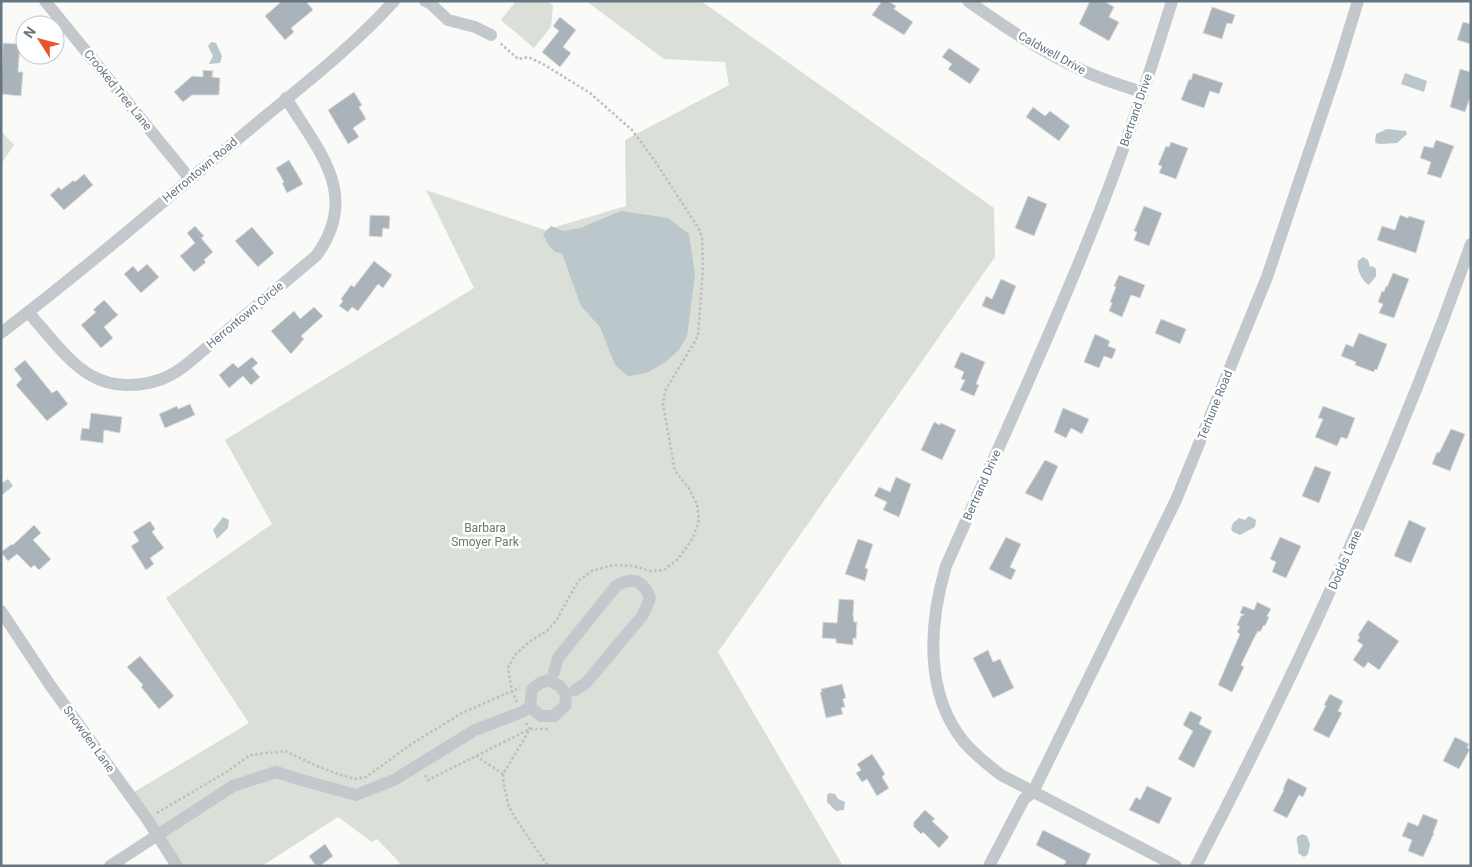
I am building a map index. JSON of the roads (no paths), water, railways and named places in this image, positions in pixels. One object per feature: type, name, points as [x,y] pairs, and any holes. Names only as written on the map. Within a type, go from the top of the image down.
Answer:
[{"type":"street","name":"Crooked Tree Lane","points":[[45,1],[190,179]]},
{"type":"street","name":"Herrontown Road","points":[[1,333],[190,179],[356,39],[394,1]]},
{"type":"street","points":[[425,1],[431,4],[448,20],[491,35]]},
{"type":"street","name":"Caldwell Drive","points":[[968,1],[994,20],[1060,60],[1086,72],[1142,92]]},
{"type":"street","name":"Bertrand Drive","points":[[1172,1],[1092,232],[1059,312],[946,566],[935,615],[933,647],[939,692],[946,711],[964,742],[982,761],[1001,776],[1176,866]]},
{"type":"street","name":"Terhune Road","points":[[989,866],[1024,799],[1033,792],[1176,500],[1260,295],[1338,66],[1358,1]]},
{"type":"street","name":"Herrontown Circle","points":[[28,312],[77,366],[93,377],[107,382],[122,385],[141,384],[162,379],[174,373],[202,351],[316,256],[327,241],[333,227],[336,191],[331,174],[286,98]]},
{"type":"street","name":"Dodds Lane","points":[[1196,866],[1275,712],[1341,569],[1402,424],[1471,244]]},
{"type":"street","points":[[554,672],[558,658],[616,586],[624,581],[636,580],[646,588],[650,598],[643,614],[586,683],[575,690]]},
{"type":"street","name":"Snowden Lane","points":[[1,611],[50,685],[147,818],[178,866]]},
{"type":"street","points":[[110,866],[233,786],[276,772],[356,795],[394,780],[475,730],[526,709]]},
{"type":"park label","name":"Barbara Smoyer Park","points":[[485,535]]}]
